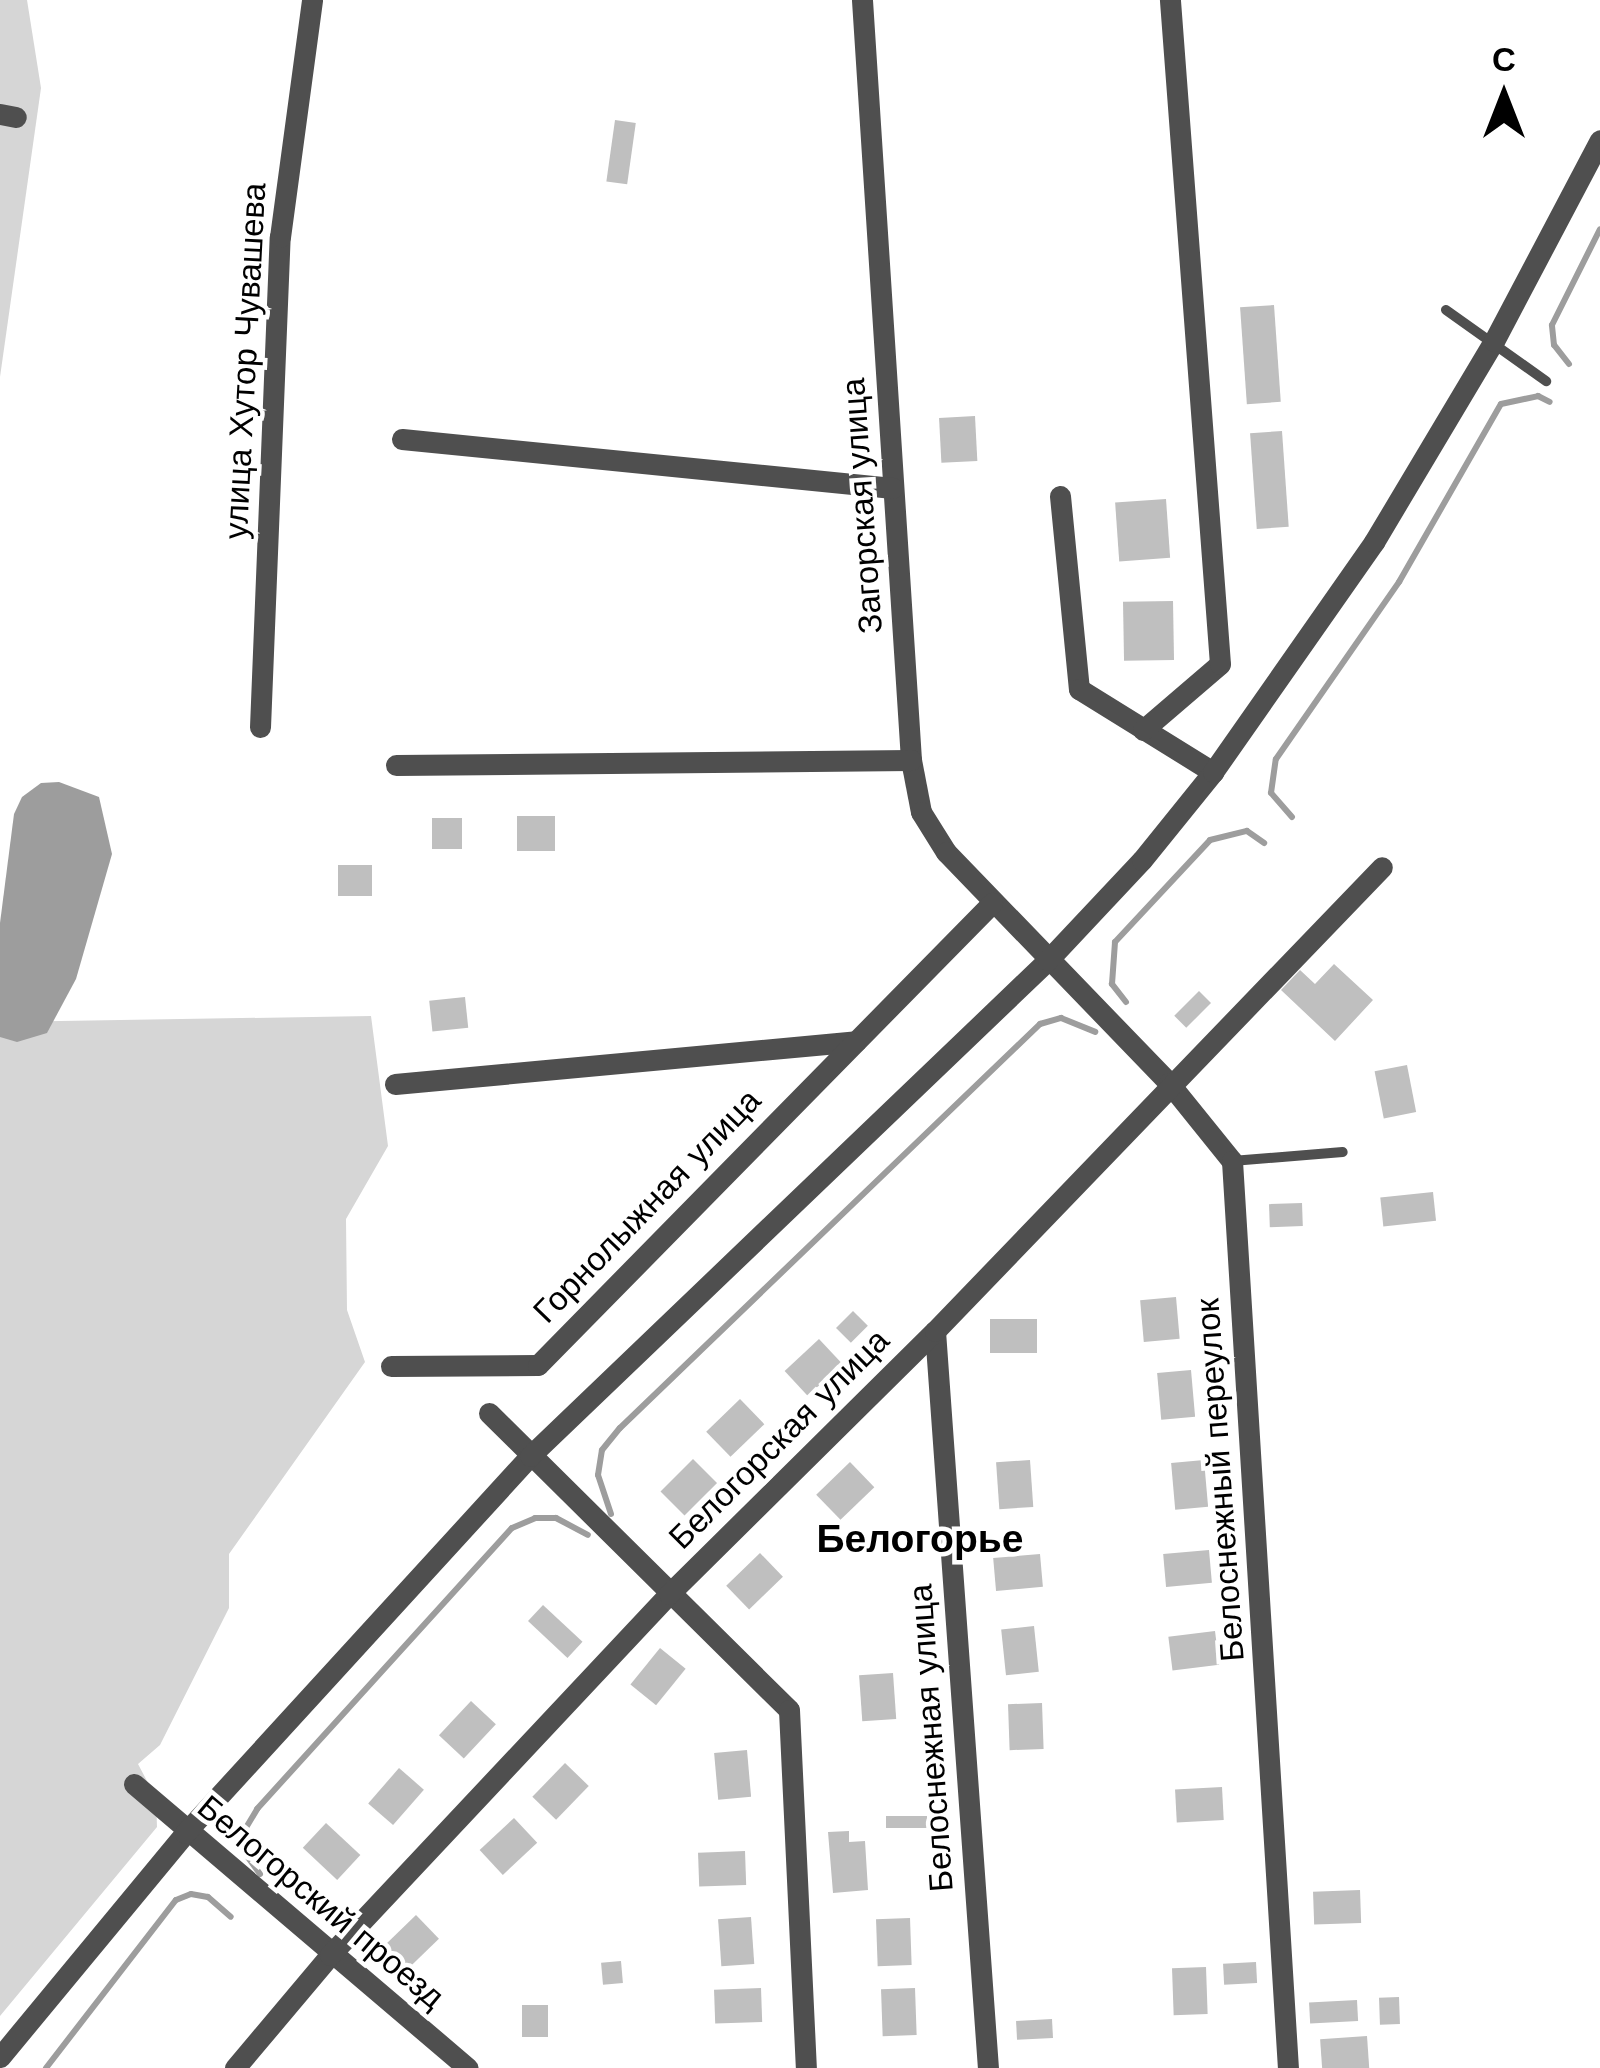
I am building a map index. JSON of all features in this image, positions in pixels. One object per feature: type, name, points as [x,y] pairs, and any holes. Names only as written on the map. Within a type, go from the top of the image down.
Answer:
[{"type":"street","name":"улица Хутор Чувашева","points":[[260,727],[280,237],[312,0]]},
{"type":"street","name":"Загорская улица","points":[[862,0],[911,760],[921,812],[946,852],[1048,960]]},
{"type":"street","points":[[1144,730],[1220,664],[1170,0]]},
{"type":"street","points":[[0,2057],[185,1833],[530,1456],[1048,960],[1142,860],[1213,772],[1374,542],[1494,341],[1600,140]]},
{"type":"street","points":[[402,439],[893,488]]},
{"type":"street","points":[[1060,496],[1078,689],[1213,772]]},
{"type":"street","points":[[396,765],[911,760]]},
{"type":"street","name":"Белогорская улица","points":[[235,2068],[330,1955],[669,1594],[935,1331],[1168,1083],[1382,867]]},
{"type":"street","name":"Горнолыжная улица","points":[[391,1366],[538,1365],[992,903]]},
{"type":"street","points":[[1048,960],[1168,1083],[1232,1161]]},
{"type":"street","name":"Горнолыжная улица","points":[[394,1084],[856,1041]]},
{"type":"street","name":"Белоснежный переулок","points":[[1232,1161],[1288,2068]]},
{"type":"street","name":"Белоснежная улица","points":[[935,1331],[988,2068]]},
{"type":"street","points":[[488,1413],[789,1710],[806,2068]]},
{"type":"street","name":"Белогорский проезд","points":[[134,1784],[185,1833],[468,2068]]},
{"type":"lane","points":[[1446,310],[1546,381]]},
{"type":"lane","points":[[1232,1161],[1343,1152]]},
{"type":"shaded area","points":[[0,0],[27,0],[41,88],[0,377]]},
{"type":"shaded area","points":[[59,782],[99,797],[112,854],[76,979],[47,1033],[17,1042],[0,1037],[0,923],[14,814],[22,797],[41,783]]},
{"type":"shaded area","points":[[371,1016],[388,1146],[346,1219],[347,1310],[365,1362],[229,1554],[229,1608],[160,1745],[138,1764],[156,1798],[157,1827],[0,2016],[0,1022]]},
{"type":"building","points":[[615,120],[636,123],[627,184],[606,181]]},
{"type":"building","points":[[1274,305],[1281,402],[1247,404],[1240,307]]},
{"type":"building","points":[[975,416],[977,461],[941,463],[939,418]]},
{"type":"building","points":[[1282,431],[1289,527],[1257,529],[1250,433]]},
{"type":"building","points":[[1166,499],[1170,558],[1119,561],[1115,503]]},
{"type":"building","points":[[1173,601],[1174,660],[1124,661],[1123,602]]},
{"type":"building","points":[[517,816],[555,816],[555,851],[517,851]]},
{"type":"building","points":[[432,818],[462,818],[462,849],[432,849]]},
{"type":"building","points":[[338,865],[372,865],[372,896],[338,896]]},
{"type":"building","points":[[1334,964],[1373,1000],[1335,1041],[1281,990],[1300,970],[1315,984]]},
{"type":"building","points":[[1199,991],[1211,1003],[1186,1028],[1174,1016]]},
{"type":"building","points":[[465,997],[468,1028],[432,1032],[429,1001]]},
{"type":"building","points":[[1407,1065],[1416,1112],[1384,1118],[1375,1071]]},
{"type":"building","points":[[1433,1192],[1436,1221],[1383,1226],[1380,1198]]},
{"type":"building","points":[[1302,1203],[1303,1226],[1270,1227],[1269,1204]]},
{"type":"building","points":[[1176,1297],[1180,1339],[1144,1342],[1140,1300]]},
{"type":"building","points":[[853,1311],[868,1326],[851,1343],[836,1328]]},
{"type":"building","points":[[990,1319],[1037,1319],[1037,1353],[990,1353]]},
{"type":"building","points":[[819,1339],[842,1364],[808,1396],[785,1371]]},
{"type":"building","points":[[1191,1370],[1195,1417],[1161,1420],[1157,1373]]},
{"type":"building","points":[[740,1399],[764,1424],[731,1457],[706,1432]]},
{"type":"building","points":[[693,1459],[717,1483],[685,1516],[660,1492]]},
{"type":"building","points":[[1030,1460],[1033,1507],[999,1509],[996,1462]]},
{"type":"building","points":[[1204,1460],[1208,1507],[1175,1510],[1171,1463]]},
{"type":"building","points":[[850,1462],[874,1487],[841,1520],[816,1495]]},
{"type":"building","points":[[1209,1550],[1212,1583],[1166,1587],[1163,1554]]},
{"type":"building","points":[[760,1553],[783,1577],[749,1609],[726,1586]]},
{"type":"building","points":[[1040,1554],[1043,1587],[996,1591],[993,1558]]},
{"type":"building","points":[[543,1605],[582,1642],[567,1658],[528,1621]]},
{"type":"building","points":[[1034,1626],[1039,1672],[1006,1675],[1001,1629]]},
{"type":"building","points":[[1215,1631],[1219,1665],[1172,1670],[1168,1637]]},
{"type":"building","points":[[660,1648],[686,1669],[656,1705],[630,1685]]},
{"type":"building","points":[[893,1673],[896,1719],[862,1721],[859,1675]]},
{"type":"building","points":[[471,1701],[496,1724],[464,1759],[439,1735]]},
{"type":"building","points":[[1042,1703],[1044,1749],[1010,1750],[1008,1704]]},
{"type":"building","points":[[747,1750],[751,1797],[718,1800],[714,1753]]},
{"type":"building","points":[[565,1763],[589,1786],[556,1820],[532,1797]]},
{"type":"building","points":[[399,1768],[424,1790],[393,1825],[368,1803]]},
{"type":"building","points":[[1222,1787],[1224,1820],[1177,1822],[1175,1789]]},
{"type":"building","points":[[886,1816],[927,1816],[927,1828],[886,1828]]},
{"type":"building","points":[[514,1818],[537,1843],[503,1875],[480,1850]]},
{"type":"building","points":[[326,1823],[360,1855],[337,1880],[303,1848]]},
{"type":"building","points":[[849,1831],[849,1842],[865,1841],[868,1890],[833,1893],[828,1832]]},
{"type":"building","points":[[745,1851],[746,1885],[699,1887],[698,1853]]},
{"type":"building","points":[[1360,1890],[1361,1923],[1314,1925],[1313,1892]]},
{"type":"building","points":[[416,1915],[439,1939],[405,1971],[382,1948]]},
{"type":"building","points":[[751,1917],[754,1964],[721,1966],[718,1919]]},
{"type":"building","points":[[910,1918],[912,1965],[878,1966],[876,1919]]},
{"type":"building","points":[[621,1961],[623,1983],[603,1985],[601,1963]]},
{"type":"building","points":[[1256,1962],[1257,1983],[1224,1985],[1223,1964]]},
{"type":"building","points":[[1206,1967],[1208,2014],[1174,2015],[1172,1968]]},
{"type":"building","points":[[761,1988],[762,2022],[715,2024],[714,1990]]},
{"type":"building","points":[[915,1988],[917,2035],[883,2036],[881,1989]]},
{"type":"building","points":[[1399,1997],[1400,2024],[1380,2025],[1379,1998]]},
{"type":"building","points":[[1357,2000],[1358,2021],[1310,2023],[1309,2003]]},
{"type":"building","points":[[522,2005],[548,2005],[548,2037],[522,2037]]},
{"type":"building","points":[[1052,2019],[1053,2038],[1017,2040],[1016,2021]]},
{"type":"building","points":[[1367,2036],[1369,2068],[1322,2068],[1320,2039]]},
{"type":"waterway","points":[[1569,364],[1554,345],[1552,325],[1600,229]]},
{"type":"waterway","points":[[1292,817],[1271,793],[1276,759],[1399,582],[1501,404],[1538,396],[1550,402]]},
{"type":"waterway","points":[[1126,1002],[1112,984],[1115,942],[1210,840],[1247,831],[1264,843]]},
{"type":"waterway","points":[[611,1514],[598,1475],[602,1450],[620,1428],[1040,1024],[1061,1018],[1095,1032]]},
{"type":"waterway","points":[[260,1874],[246,1855],[244,1831],[257,1809],[512,1528],[535,1518],[556,1518],[588,1535]]},
{"type":"waterway","points":[[46,2068],[176,1900],[191,1894],[208,1897],[231,1917]]},
{"type":"district","name":"Белогорье","points":[[920,1539]]}]
